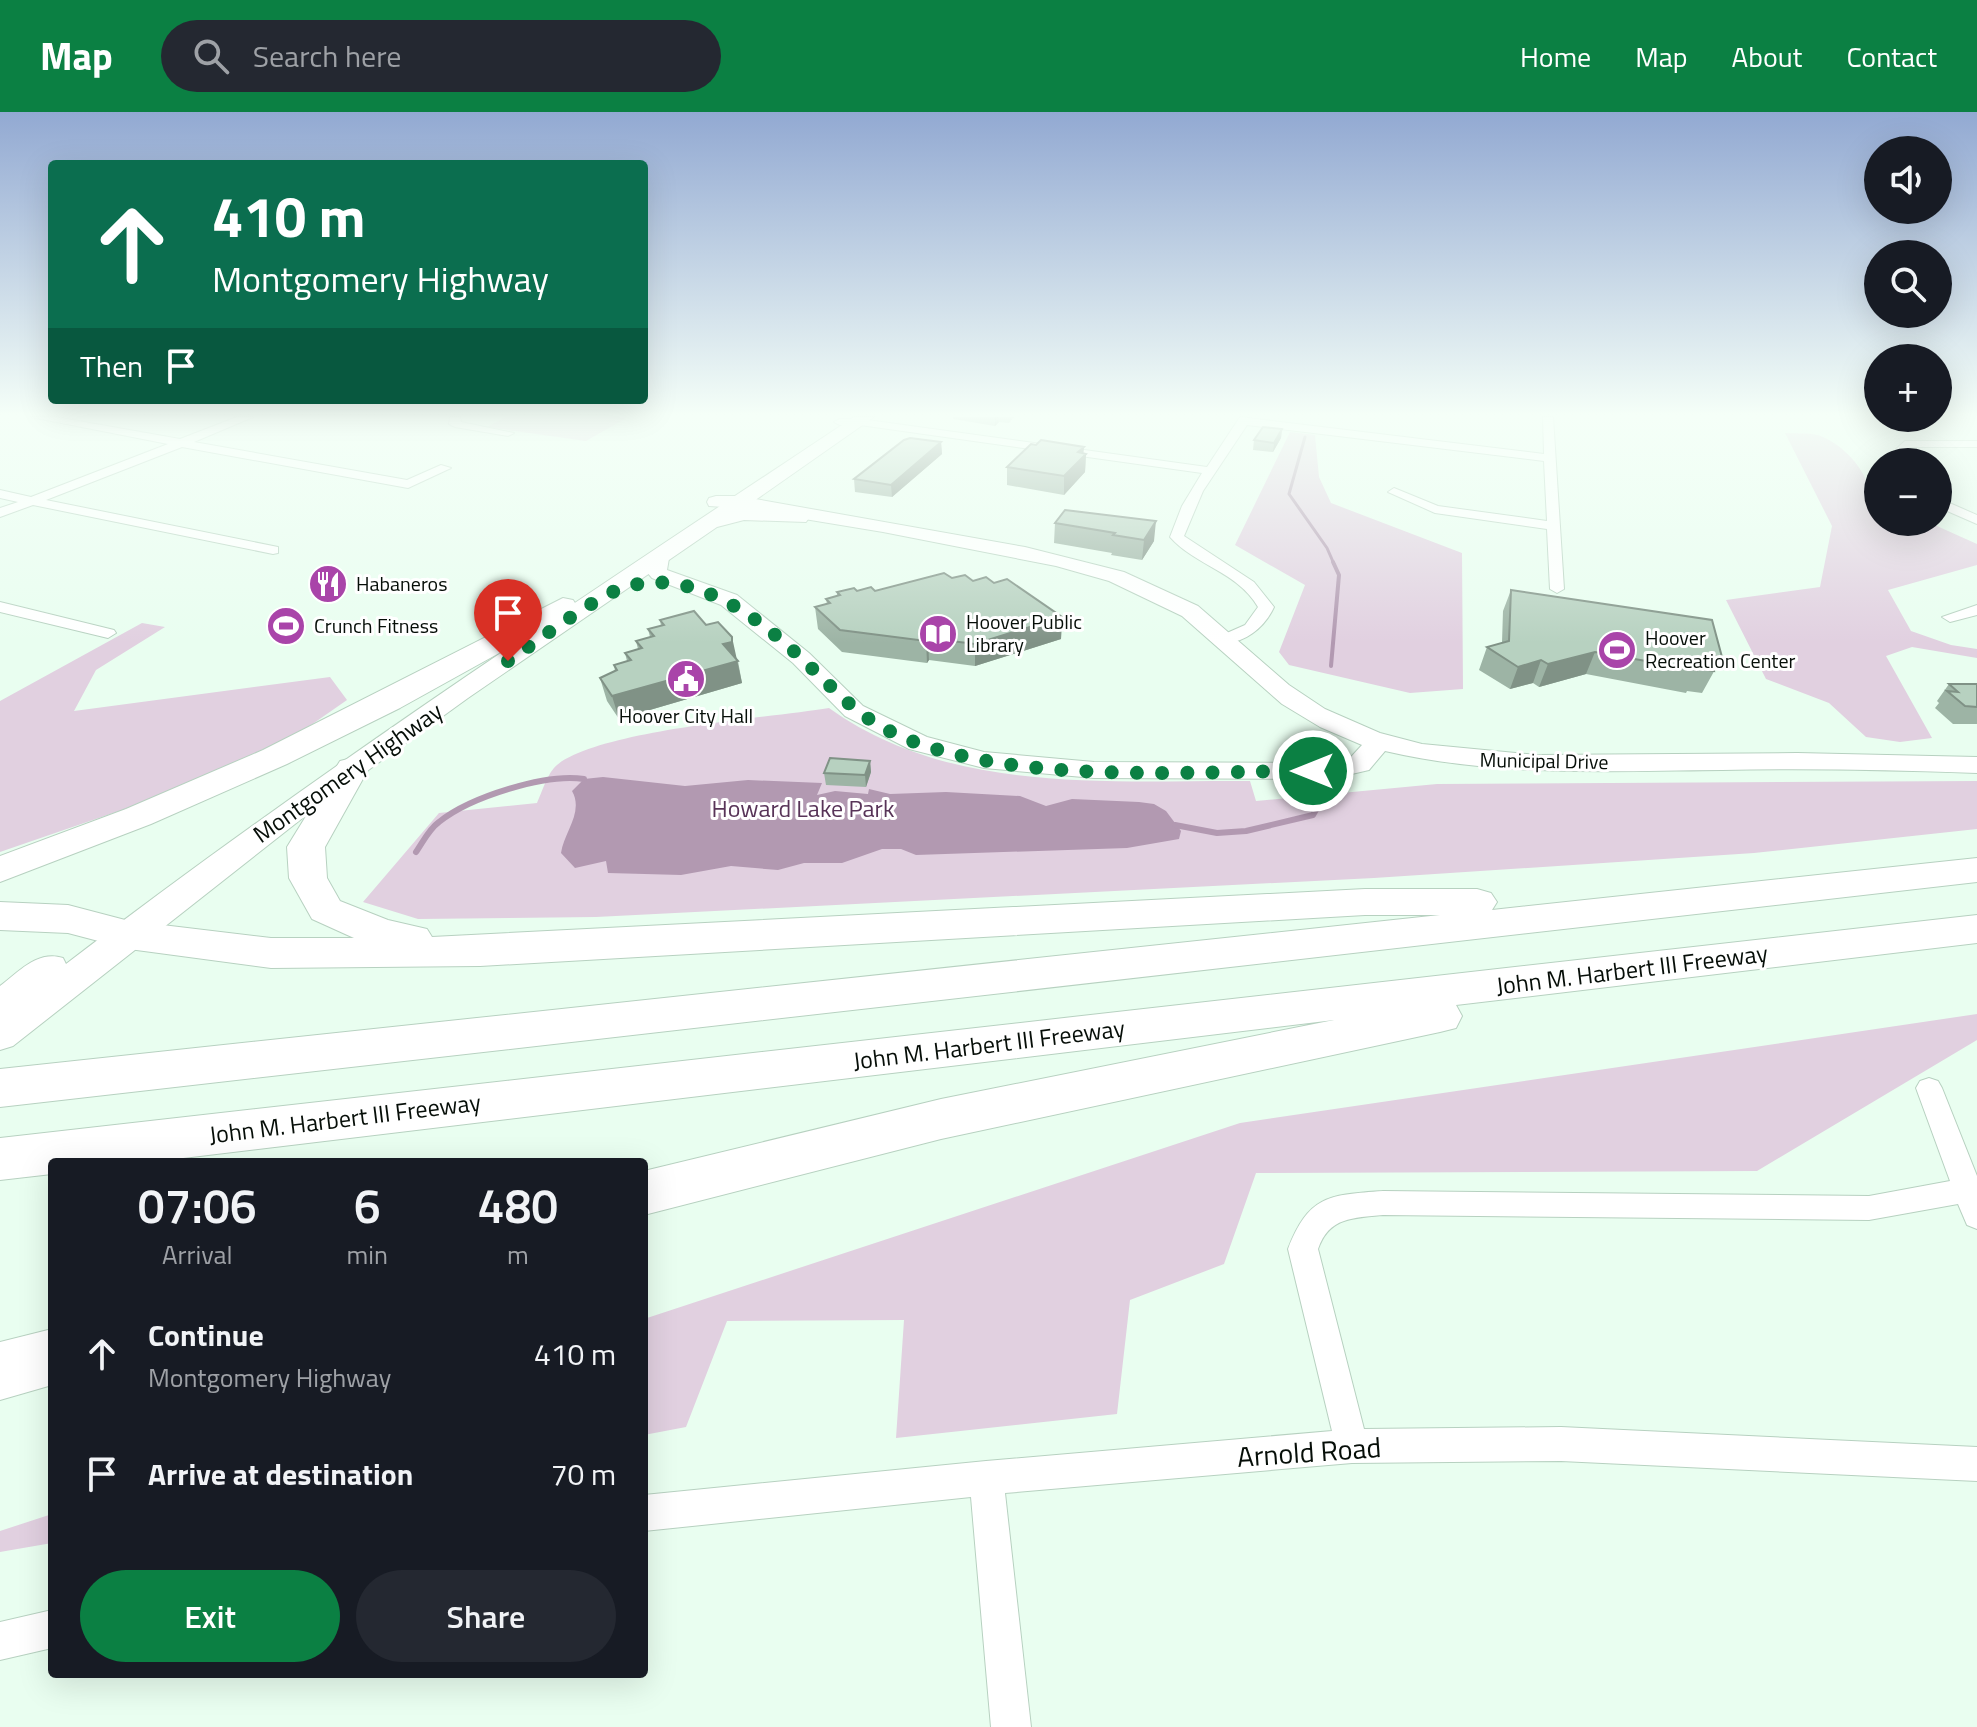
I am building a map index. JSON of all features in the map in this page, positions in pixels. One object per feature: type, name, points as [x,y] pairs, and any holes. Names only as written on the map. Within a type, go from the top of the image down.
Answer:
[{"type":"highway","points":[[0,870],[190,796],[283,754],[365,714],[563,606]]},
{"type":"highway","points":[[352,768],[306,847],[308,878],[326,910],[380,933],[480,951]]},
{"type":"highway","points":[[0,1088],[1977,870]]},
{"type":"highway","points":[[0,916],[68,919],[115,932],[271,953],[480,951],[1365,902],[1657,904]]},
{"type":"highway","name":"John M. Harbert III Freeway","points":[[0,1159],[1977,929]]},
{"type":"highway","points":[[648,1192],[738,1167],[957,1116],[1708,962]]},
{"type":"highway","points":[[0,1371],[48,1358]]},
{"type":"main road","name":"Montgomery Highway","points":[[0,1006],[115,932],[659,558],[745,492]]},
{"type":"main road","name":"Montgomery Highway","points":[[0,1036],[115,932],[361,744],[563,606],[749,492]]},
{"type":"main road","points":[[771,492],[770,495],[800,515]]},
{"type":"main road","points":[[703,526],[744,514],[800,515]]},
{"type":"street","points":[[0,513],[54,492]]},
{"type":"street","points":[[1199,492],[1179,526],[1177,537],[1192,552],[1246,580],[1256,589],[1266,607],[1253,626],[1226,639]]},
{"type":"street","points":[[1395,492],[1435,509],[1555,526]]},
{"type":"street","points":[[1553,492],[1557,589]]},
{"type":"street","points":[[0,494],[273,550]]},
{"type":"street","name":"Municipal Drive","points":[[728,504],[1053,557],[1128,579],[1179,603],[1226,639],[1282,692],[1326,720],[1379,741],[1420,752],[1499,763],[1807,760],[1977,765]]},
{"type":"street","points":[[1952,508],[1977,520]]},
{"type":"street","points":[[659,558],[656,571],[677,583],[729,600],[738,606],[801,658],[854,711],[918,743],[984,760],[1094,770],[1330,771],[1359,764],[1379,741]]},
{"type":"street","points":[[605,595],[642,585],[677,583]]},
{"type":"street","points":[[0,607],[108,633]]},
{"type":"street","points":[[1950,617],[1977,610]]},
{"type":"street","points":[[1929,1088],[1972,1188],[1977,1216]]},
{"type":"street","points":[[1352,1446],[1303,1249],[1310,1225],[1330,1208],[1383,1203],[1869,1208],[1972,1188]]},
{"type":"street","name":"Arnold Road","points":[[648,1513],[986,1478],[1352,1446],[1561,1444],[1977,1464]]},
{"type":"street","points":[[986,1478],[1011,1727]]},
{"type":"street","points":[[0,1641],[48,1630]]},
{"type":"green space","points":[[1261,492],[1326,492],[1331,503],[1462,553],[1463,689],[1410,693],[1289,665],[1279,652],[1305,585],[1235,545]]},
{"type":"green space","points":[[1815,492],[1864,492],[1864,536],[1952,536],[1952,533],[1977,544],[1977,565],[1888,590],[1911,631],[1951,645],[1977,649],[1977,658],[1912,647],[1886,656],[1932,738],[1900,742],[1866,737],[1829,703],[1766,679],[1726,600],[1820,587],[1832,526]]},
{"type":"green space","points":[[142,623],[165,627],[96,670],[74,711],[330,677],[347,700],[301,732],[151,800],[0,852],[0,701]]},
{"type":"green space","name":"Howard Lake Park","points":[[829,708],[876,736],[926,756],[978,769],[1032,777],[1087,780],[1250,781],[1256,801],[1437,784],[1977,781],[1977,829],[1754,853],[1374,878],[596,917],[418,919],[363,902],[439,813],[537,803],[554,768],[579,753],[646,734]]},
{"type":"green space","points":[[1977,1014],[1977,1040],[1757,1171],[1256,1173],[1224,1264],[1130,1300],[1117,1414],[896,1438],[904,1320],[727,1321],[686,1427],[648,1434],[648,1318],[1240,1123]]},
{"type":"green space","points":[[48,1515],[48,1544],[0,1552],[0,1531]]},
{"type":"shaded area","points":[[603,777],[685,786],[748,780],[822,783],[817,795],[835,791],[868,794],[869,789],[890,794],[946,792],[1020,796],[1046,806],[1072,799],[1139,802],[1154,804],[1166,811],[1181,831],[1179,839],[1127,848],[916,855],[901,849],[882,849],[842,863],[804,863],[778,870],[731,866],[681,875],[608,873],[606,861],[575,868],[561,853],[575,814],[572,791],[584,779]]},
{"type":"building","points":[[1065,510],[1156,521],[1144,540],[1055,523]]},
{"type":"building","points":[[944,573],[952,578],[965,575],[973,581],[986,577],[994,583],[1007,579],[1062,617],[975,644],[840,630],[815,607],[830,603],[826,599],[840,595],[837,592],[871,587],[875,591]]},
{"type":"building","points":[[1511,590],[1712,620],[1722,657],[1710,655],[1714,671],[1595,652],[1548,664],[1541,660],[1518,667],[1487,647],[1509,641]]},
{"type":"building","points":[[694,611],[706,625],[718,622],[732,637],[732,642],[723,644],[738,661],[612,696],[600,678],[617,670],[614,665],[631,660],[625,653],[642,648],[636,641],[654,636],[648,629],[664,625],[660,620]]},
{"type":"building","points":[[1949,684],[1977,684],[1977,707],[1965,706],[1947,691],[1958,692]]},
{"type":"building","points":[[830,758],[870,761],[865,775],[824,773]]},
{"type":"waterway","points":[[1289,492],[1327,548],[1334,564]]},
{"type":"waterway","points":[[1331,666],[1339,575],[1333,562]]},
{"type":"waterway","points":[[416,852],[435,825],[469,804],[530,783],[584,779]]},
{"type":"waterway","points":[[1175,825],[1217,833],[1246,831],[1313,815],[1326,792]]},
{"type":"place","name":"Habaneros","points":[[328,584]]},
{"type":"place","name":"Crunch Fitness","points":[[286,626]]},
{"type":"place","name":"Hoover Public Library","points":[[938,634]]},
{"type":"place","name":"Hoover Recreation Center","points":[[1617,650]]},
{"type":"place","name":"Hoover City Hall","points":[[686,679]]},
{"type":"route","points":[[508,661],[605,595],[642,585],[677,583],[729,600],[801,658],[854,711],[918,743],[984,760],[1068,769],[1313,771]]}]
